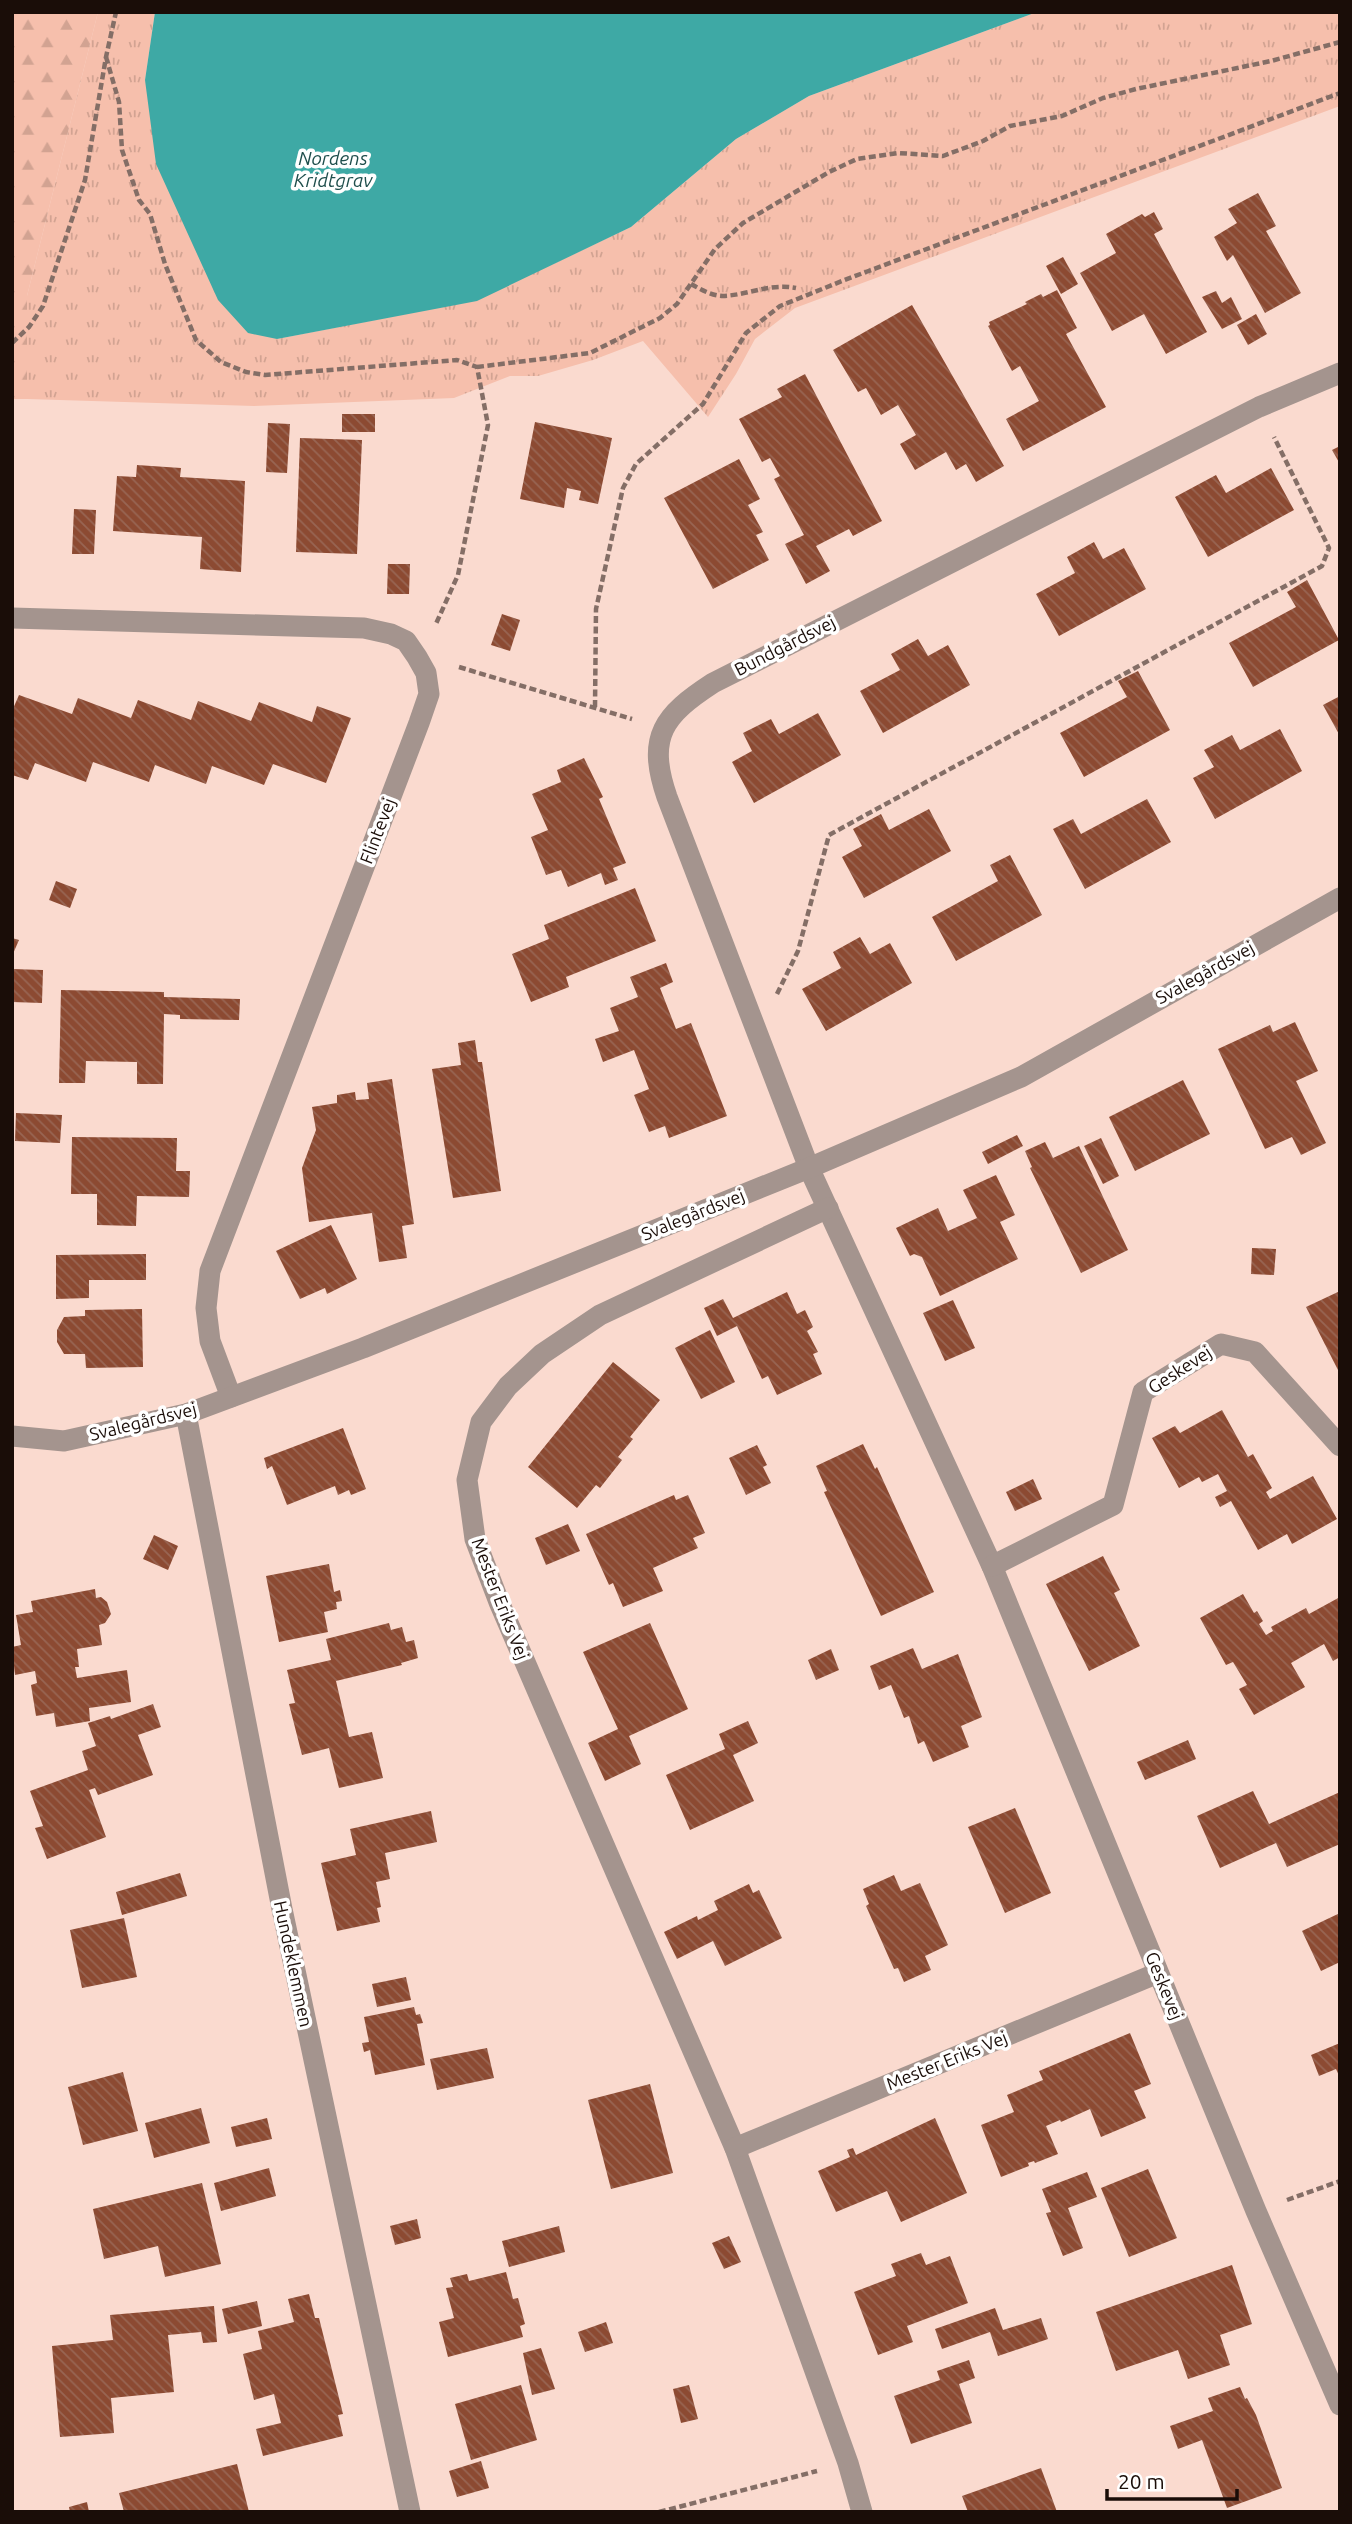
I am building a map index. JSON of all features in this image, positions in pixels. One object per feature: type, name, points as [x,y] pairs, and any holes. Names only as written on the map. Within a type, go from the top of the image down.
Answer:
[{"type":"street","name":"Bundgårdsvej","points":[[663,728],[682,703],[713,683],[1259,407],[1340,373]]},
{"type":"street","name":"Flintevej","points":[[12,618],[364,628],[391,634],[406,641],[426,673],[429,694],[210,1271],[206,1308],[210,1341],[231,1397]]},
{"type":"street","points":[[663,728],[657,755],[660,777],[809,1168]]},
{"type":"street","name":"Svalegårdsvej","points":[[12,1436],[64,1441],[186,1414],[363,1348],[809,1168],[1021,1077],[1340,898]]},
{"type":"street","name":"Geskevej","points":[[809,1168],[992,1566],[1256,2211],[1340,2405]]},
{"type":"street","name":"Mester Eriks Vej","points":[[828,1208],[600,1315],[542,1354],[508,1386],[481,1422],[467,1480],[475,1539],[499,1602],[735,2148],[848,2463],[862,2512]]},
{"type":"street","name":"Geskevej","points":[[992,1566],[1113,1505],[1143,1392],[1221,1344],[1255,1352],[1340,1446]]},
{"type":"street","name":"Hundeklemmen","points":[[186,1414],[282,1909],[410,2512]]},
{"type":"street","name":"Mester Eriks Vej","points":[[735,2148],[1158,1973]]},
{"type":"path","points":[[12,343],[29,327],[43,306],[85,180],[116,12]]},
{"type":"path","points":[[106,57],[119,102],[122,150],[139,200],[150,214],[164,264],[196,341],[221,362],[246,372],[265,375],[457,360],[477,367],[590,353],[660,318],[677,304],[715,249],[744,223],[829,172],[857,159],[898,153],[943,156],[983,141],[1010,126],[1062,116],[1103,98],[1271,61],[1340,42]]},
{"type":"path","points":[[595,707],[596,609],[622,488],[635,464],[703,404],[746,333],[780,306],[1340,93]]},
{"type":"path","points":[[691,284],[720,296],[767,287],[796,288]]},
{"type":"path","points":[[417,657],[438,622],[458,575],[488,425],[477,367]]},
{"type":"path","points":[[748,1009],[779,992],[793,961],[829,835],[1322,566],[1329,548],[1259,407]]},
{"type":"path","points":[[450,664],[663,728]]},
{"type":"path","points":[[1256,2211],[1340,2182]]},
{"type":"path","points":[[659,2512],[848,2463]]},
{"type":"green space","points":[[12,12],[98,12],[27,296],[27,399],[12,399]]},
{"type":"green space","points":[[98,12],[155,12],[145,80],[277,339],[477,300],[631,227],[736,139],[809,96],[1037,12],[1340,12],[1340,106],[795,308],[755,339],[708,417],[643,341],[593,360],[538,376],[510,376],[454,398],[254,406],[27,399],[27,296]]},
{"type":"water","name":"Nordens Kridtgrav","points":[[155,12],[1037,12],[809,96],[736,139],[631,227],[477,301],[277,339],[248,333],[218,300],[156,164],[145,80]]},
{"type":"building","points":[[1258,193],[1276,226],[1266,231],[1301,293],[1265,313],[1233,255],[1227,261],[1214,237],[1237,223],[1228,209]]},
{"type":"building","points":[[1154,212],[1163,229],[1154,234],[1207,332],[1166,354],[1144,314],[1112,331],[1080,273],[1116,253],[1106,234],[1142,214],[1145,217]]},
{"type":"building","points":[[1063,257],[1078,284],[1061,294],[1046,266]]},
{"type":"building","points":[[1057,290],[1077,328],[1066,334],[1106,407],[1023,451],[1006,419],[1039,401],[1020,366],[1012,371],[988,326],[989,322],[1027,304],[1025,302]]},
{"type":"building","points":[[1216,291],[1222,303],[1231,297],[1242,319],[1222,329],[1202,297]]},
{"type":"building","points":[[912,305],[1004,466],[976,482],[966,464],[956,470],[946,452],[915,470],[900,444],[916,435],[898,405],[881,415],[866,388],[858,392],[833,350]]},
{"type":"building","points":[[1256,314],[1267,334],[1248,345],[1237,325]]},
{"type":"building","points":[[805,374],[882,521],[853,536],[849,529],[816,546],[830,571],[806,584],[785,544],[804,535],[774,479],[780,476],[770,458],[762,462],[739,419],[782,397],[777,389]]},
{"type":"building","points":[[342,414],[375,414],[375,432],[342,432]]},
{"type":"building","points":[[535,422],[612,438],[598,504],[579,500],[581,491],[567,488],[564,508],[520,499]]},
{"type":"building","points":[[268,423],[290,424],[287,473],[266,472]]},
{"type":"building","points":[[300,438],[362,440],[357,554],[296,552]]},
{"type":"building","points":[[1340,446],[1340,464],[1332,450]]},
{"type":"building","points":[[739,459],[760,499],[748,505],[763,532],[756,535],[769,560],[713,589],[664,498]]},
{"type":"building","points":[[137,465],[181,468],[180,477],[245,481],[241,572],[200,569],[202,537],[113,531],[117,476],[136,477]]},
{"type":"building","points":[[1271,468],[1294,510],[1208,557],[1175,497],[1216,475],[1226,493]]},
{"type":"building","points":[[74,509],[96,510],[94,554],[72,554]]},
{"type":"building","points":[[1094,542],[1103,559],[1124,548],[1146,589],[1059,636],[1036,594],[1075,573],[1067,557]]},
{"type":"building","points":[[388,564],[410,564],[409,594],[387,594]]},
{"type":"building","points":[[1307,580],[1339,640],[1253,687],[1229,643],[1296,607],[1287,592]]},
{"type":"building","points":[[502,614],[520,620],[510,651],[491,645]]},
{"type":"building","points":[[918,639],[928,656],[948,645],[970,685],[883,733],[860,691],[900,670],[891,654]]},
{"type":"building","points":[[1138,671],[1170,730],[1084,777],[1060,733],[1127,697],[1118,681]]},
{"type":"building","points":[[19,695],[72,714],[78,698],[131,718],[138,700],[191,720],[198,701],[251,721],[259,702],[312,722],[317,706],[351,718],[326,783],[273,764],[264,785],[212,766],[206,784],[155,765],[149,782],[93,762],[86,782],[35,763],[28,780],[12,775],[12,711]]},
{"type":"building","points":[[1340,696],[1340,736],[1323,705]]},
{"type":"building","points":[[818,713],[841,755],[754,803],[732,762],[752,751],[743,733],[771,719],[779,734]]},
{"type":"building","points":[[1280,729],[1302,771],[1215,819],[1193,778],[1214,767],[1204,750],[1232,735],[1240,750]]},
{"type":"building","points":[[584,758],[603,797],[599,799],[626,863],[613,868],[618,880],[605,885],[601,873],[568,887],[561,870],[546,875],[531,837],[548,830],[532,794],[561,782],[557,770]]},
{"type":"building","points":[[1147,799],[1171,842],[1085,889],[1053,829],[1073,819],[1081,834]]},
{"type":"building","points":[[929,809],[951,851],[864,898],[842,857],[862,846],[853,829],[881,814],[889,830]]},
{"type":"building","points":[[1010,855],[1042,915],[956,961],[932,917],[998,881],[990,865]]},
{"type":"building","points":[[56,881],[77,889],[70,908],[49,900]]},
{"type":"building","points":[[635,888],[656,941],[566,977],[569,987],[531,1002],[512,954],[549,939],[544,925]]},
{"type":"building","points":[[860,937],[870,954],[890,943],[912,983],[826,1031],[802,989],[841,968],[833,952]]},
{"type":"building","points":[[12,938],[19,940],[12,956]]},
{"type":"building","points":[[666,963],[673,982],[660,988],[676,1029],[691,1023],[727,1116],[669,1138],[665,1126],[649,1132],[634,1095],[649,1089],[634,1050],[603,1062],[595,1039],[619,1031],[610,1008],[638,997],[630,977]]},
{"type":"building","points":[[12,969],[43,970],[42,1003],[12,1002]]},
{"type":"building","points":[[61,990],[164,992],[164,997],[240,999],[239,1020],[180,1019],[180,1015],[164,1014],[163,1084],[137,1084],[137,1062],[86,1061],[85,1083],[59,1083]]},
{"type":"building","points":[[1295,1022],[1318,1071],[1296,1081],[1326,1143],[1301,1155],[1292,1137],[1265,1149],[1218,1049],[1270,1025],[1273,1032]]},
{"type":"building","points":[[475,1040],[478,1062],[482,1062],[501,1191],[453,1198],[432,1069],[461,1065],[458,1043]]},
{"type":"building","points":[[392,1079],[414,1224],[402,1226],[407,1258],[379,1262],[372,1213],[309,1222],[302,1168],[316,1130],[312,1107],[337,1103],[337,1095],[355,1092],[356,1100],[369,1099],[367,1083]]},
{"type":"building","points":[[1183,1080],[1210,1134],[1135,1171],[1109,1117]]},
{"type":"building","points":[[16,1113],[62,1115],[60,1143],[15,1141]]},
{"type":"building","points":[[1017,1135],[1023,1146],[988,1164],[982,1152]]},
{"type":"building","points":[[72,1137],[177,1138],[176,1171],[190,1171],[189,1197],[137,1196],[136,1226],[97,1225],[97,1194],[71,1194]]},
{"type":"building","points":[[1101,1138],[1119,1176],[1103,1184],[1084,1146]]},
{"type":"building","points":[[1045,1142],[1053,1158],[1079,1146],[1128,1250],[1081,1273],[1030,1168],[1032,1167],[1025,1151]]},
{"type":"building","points":[[996,1175],[1015,1215],[1000,1222],[1018,1259],[940,1296],[922,1257],[914,1254],[910,1256],[896,1228],[938,1208],[948,1231],[977,1218],[963,1190]]},
{"type":"building","points":[[331,1225],[357,1279],[327,1294],[325,1288],[300,1299],[276,1251]]},
{"type":"building","points":[[1252,1248],[1276,1249],[1274,1275],[1251,1274]]},
{"type":"building","points":[[146,1254],[146,1280],[89,1280],[89,1298],[56,1299],[56,1255]]},
{"type":"building","points":[[1340,1291],[1340,1374],[1306,1307]]},
{"type":"building","points":[[787,1292],[797,1314],[805,1310],[813,1327],[807,1331],[818,1352],[813,1354],[822,1374],[777,1395],[768,1376],[762,1379],[737,1326],[717,1336],[704,1308],[723,1299],[733,1318]]},
{"type":"building","points":[[953,1300],[975,1348],[945,1361],[923,1313]]},
{"type":"building","points":[[142,1309],[143,1367],[86,1368],[85,1354],[64,1354],[57,1342],[57,1330],[64,1317],[85,1316],[85,1310]]},
{"type":"building","points":[[710,1330],[735,1382],[701,1399],[675,1348]]},
{"type":"building","points":[[613,1362],[660,1400],[630,1437],[633,1439],[618,1457],[622,1460],[600,1488],[596,1485],[577,1508],[528,1467]]},
{"type":"building","points":[[1222,1410],[1248,1457],[1253,1454],[1272,1488],[1266,1492],[1270,1499],[1313,1476],[1337,1519],[1292,1544],[1287,1534],[1258,1550],[1231,1501],[1220,1507],[1215,1497],[1227,1491],[1218,1474],[1202,1482],[1199,1477],[1179,1488],[1152,1438],[1175,1426],[1180,1433]]},
{"type":"building","points":[[343,1428],[366,1489],[351,1495],[349,1490],[338,1495],[335,1486],[287,1505],[272,1466],[267,1469],[264,1458]]},
{"type":"building","points":[[863,1444],[875,1469],[877,1467],[934,1592],[881,1616],[824,1492],[827,1491],[816,1466]]},
{"type":"building","points":[[757,1445],[767,1465],[763,1467],[771,1483],[746,1495],[729,1458]]},
{"type":"building","points":[[1033,1479],[1042,1499],[1015,1511],[1006,1492]]},
{"type":"building","points":[[674,1495],[676,1500],[688,1495],[705,1533],[693,1538],[698,1548],[653,1568],[663,1591],[623,1607],[613,1583],[609,1585],[586,1534]]},
{"type":"building","points":[[568,1524],[580,1551],[546,1565],[535,1538]]},
{"type":"building","points":[[154,1535],[178,1546],[168,1570],[143,1559]]},
{"type":"building","points":[[1103,1556],[1120,1590],[1114,1593],[1140,1646],[1089,1671],[1046,1584]]},
{"type":"building","points":[[329,1564],[334,1592],[340,1590],[342,1601],[336,1602],[337,1609],[324,1612],[328,1632],[279,1642],[266,1576]]},
{"type":"building","points":[[95,1589],[96,1598],[101,1597],[107,1602],[111,1614],[105,1623],[99,1625],[102,1645],[77,1649],[77,1678],[127,1670],[131,1702],[89,1708],[90,1721],[56,1727],[54,1713],[36,1716],[31,1685],[37,1683],[35,1671],[15,1675],[12,1647],[21,1645],[16,1615],[33,1612],[31,1601]]},
{"type":"building","points":[[1243,1594],[1254,1613],[1257,1611],[1263,1621],[1259,1624],[1266,1635],[1273,1631],[1271,1627],[1306,1608],[1309,1614],[1340,1597],[1340,1657],[1333,1661],[1324,1644],[1291,1663],[1305,1687],[1254,1715],[1239,1689],[1247,1685],[1233,1662],[1226,1665],[1200,1618]]},
{"type":"building","points":[[389,1623],[391,1630],[402,1627],[406,1642],[414,1640],[418,1658],[401,1663],[402,1665],[336,1681],[349,1737],[372,1732],[383,1778],[339,1788],[329,1748],[302,1755],[289,1704],[295,1703],[287,1670],[331,1660],[326,1639]]},
{"type":"building","points":[[650,1623],[688,1709],[629,1736],[641,1764],[605,1781],[588,1743],[618,1729],[583,1652]]},
{"type":"building","points":[[913,1648],[922,1669],[958,1654],[982,1717],[961,1726],[969,1747],[933,1762],[924,1741],[918,1744],[909,1716],[904,1718],[891,1685],[879,1690],[870,1666]]},
{"type":"building","points":[[831,1649],[839,1670],[816,1680],[808,1660]]},
{"type":"building","points":[[153,1704],[161,1727],[138,1735],[153,1775],[98,1795],[95,1788],[89,1790],[106,1837],[47,1859],[35,1828],[43,1826],[30,1791],[88,1770],[82,1751],[96,1746],[88,1723],[110,1716],[111,1719]]},
{"type":"building","points":[[748,1721],[758,1743],[733,1755],[754,1801],[690,1830],[666,1775],[725,1749],[719,1734]]},
{"type":"building","points":[[1188,1740],[1196,1759],[1145,1780],[1137,1762]]},
{"type":"building","points":[[1253,1791],[1269,1824],[1340,1792],[1340,1844],[1287,1867],[1276,1843],[1220,1868],[1197,1816]]},
{"type":"building","points":[[1015,1808],[1051,1893],[1005,1913],[968,1827]]},
{"type":"building","points":[[431,1811],[437,1842],[385,1853],[390,1879],[376,1882],[381,1907],[377,1908],[380,1922],[337,1931],[321,1863],[356,1855],[350,1829]]},
{"type":"building","points":[[180,1873],[187,1896],[122,1915],[116,1892]]},
{"type":"building","points":[[894,1875],[901,1891],[920,1883],[948,1945],[925,1956],[931,1970],[904,1982],[898,1968],[894,1969],[866,1906],[869,1904],[863,1889]]},
{"type":"building","points":[[749,1884],[753,1893],[759,1890],[782,1938],[725,1966],[713,1941],[677,1959],[664,1932],[697,1916],[698,1920],[718,1910],[714,1901]]},
{"type":"building","points":[[1340,1913],[1340,1962],[1321,1971],[1302,1931]]},
{"type":"building","points":[[124,1918],[137,1977],[82,1988],[70,1930]]},
{"type":"building","points":[[406,1977],[411,2000],[377,2007],[372,1984]]},
{"type":"building","points":[[414,2007],[416,2015],[420,2014],[423,2023],[417,2024],[425,2065],[375,2075],[370,2050],[364,2052],[362,2043],[369,2042],[364,2017]]},
{"type":"building","points":[[1130,2033],[1151,2084],[1134,2091],[1146,2118],[1101,2137],[1090,2109],[1061,2122],[1060,2120],[1046,2126],[1058,2154],[1028,2163],[1029,2166],[1001,2177],[981,2125],[1014,2112],[1007,2095],[1043,2080],[1039,2071]]},
{"type":"building","points":[[1340,2043],[1340,2078],[1336,2069],[1319,2076],[1311,2055]]},
{"type":"building","points":[[487,2048],[494,2078],[437,2090],[430,2059]]},
{"type":"building","points":[[123,2072],[138,2131],[83,2145],[68,2087]]},
{"type":"building","points":[[650,2084],[673,2173],[611,2189],[588,2100]]},
{"type":"building","points":[[201,2108],[210,2143],[154,2158],[145,2123]]},
{"type":"building","points":[[267,2118],[272,2139],[236,2147],[231,2127]]},
{"type":"building","points":[[935,2118],[967,2193],[901,2222],[887,2191],[836,2212],[818,2171],[850,2157],[847,2150],[853,2148],[856,2155]]},
{"type":"building","points":[[269,2168],[276,2196],[221,2211],[214,2183]]},
{"type":"building","points":[[1148,2169],[1177,2238],[1129,2257],[1101,2188]]},
{"type":"building","points":[[1087,2172],[1097,2197],[1068,2208],[1083,2248],[1063,2256],[1046,2213],[1051,2212],[1042,2189]]},
{"type":"building","points":[[202,2183],[221,2264],[165,2277],[158,2246],[104,2259],[93,2209]]},
{"type":"building","points":[[417,2219],[421,2238],[395,2245],[390,2226]]},
{"type":"building","points":[[559,2226],[565,2252],[509,2267],[502,2241]]},
{"type":"building","points":[[729,2236],[741,2262],[724,2269],[712,2243]]},
{"type":"building","points":[[921,2253],[926,2265],[950,2256],[968,2303],[907,2326],[913,2342],[878,2355],[854,2292],[896,2276],[891,2264]]},
{"type":"building","points":[[1232,2265],[1252,2324],[1220,2335],[1230,2365],[1188,2379],[1178,2350],[1116,2371],[1096,2312]]},
{"type":"building","points":[[506,2272],[513,2299],[518,2298],[525,2324],[520,2326],[523,2337],[448,2357],[439,2322],[454,2318],[446,2288],[453,2287],[450,2278],[467,2274],[469,2281]]},
{"type":"building","points":[[309,2294],[315,2318],[319,2318],[343,2414],[338,2415],[343,2436],[263,2456],[256,2429],[281,2423],[274,2394],[254,2400],[243,2354],[262,2349],[258,2331],[294,2322],[288,2299]]},
{"type":"building","points":[[257,2301],[262,2326],[228,2334],[222,2309]]},
{"type":"building","points":[[214,2306],[217,2342],[203,2343],[201,2332],[168,2335],[174,2392],[111,2398],[114,2433],[60,2437],[52,2346],[113,2340],[110,2315]]},
{"type":"building","points":[[995,2308],[1003,2330],[1041,2318],[1048,2339],[998,2356],[990,2332],[942,2349],[935,2329]]},
{"type":"building","points":[[606,2322],[613,2343],[585,2352],[578,2332]]},
{"type":"building","points":[[541,2348],[555,2389],[532,2395],[523,2353]]},
{"type":"building","points":[[969,2360],[975,2378],[959,2384],[972,2423],[911,2444],[894,2396],[940,2380],[937,2371]]},
{"type":"building","points":[[521,2385],[537,2440],[471,2460],[455,2404]]},
{"type":"building","points":[[689,2385],[698,2419],[681,2423],[673,2389]]},
{"type":"building","points":[[1240,2387],[1256,2415],[1282,2488],[1227,2508],[1202,2440],[1178,2449],[1170,2426],[1213,2411],[1208,2398]]},
{"type":"building","points":[[481,2461],[489,2488],[457,2497],[449,2471]]},
{"type":"building","points":[[237,2464],[249,2512],[124,2512],[119,2493]]},
{"type":"building","points":[[1041,2468],[1057,2512],[968,2512],[962,2496]]},
{"type":"building","points":[[87,2502],[89,2512],[70,2512],[69,2507]]}]
